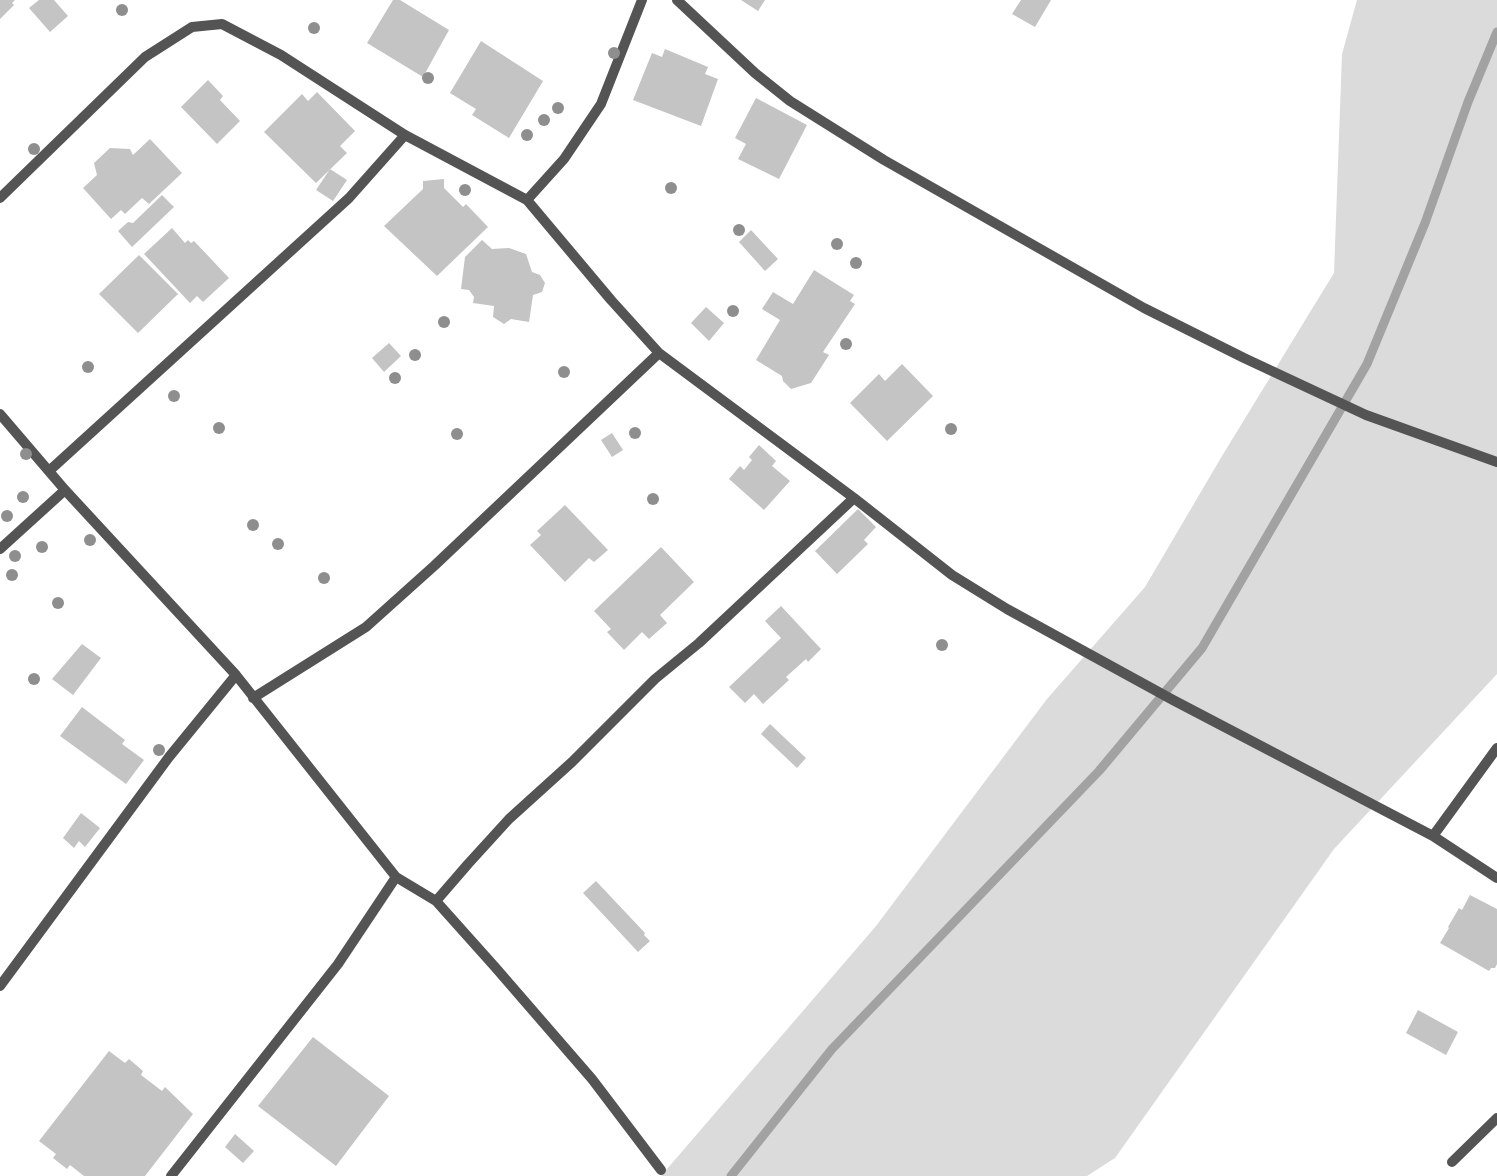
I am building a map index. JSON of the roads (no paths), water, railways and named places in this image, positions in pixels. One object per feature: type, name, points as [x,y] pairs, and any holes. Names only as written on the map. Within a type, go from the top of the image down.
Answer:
[{"type":"street","points":[[527,200],[564,159],[601,104],[642,0]]},
{"type":"street","points":[[677,0],[754,73],[790,101],[884,160],[1144,308],[1244,358],[1366,415],[1497,462]]},
{"type":"street","points":[[0,198],[145,57],[192,27],[222,24],[281,55],[405,135],[527,200],[611,300],[659,353],[854,498],[952,575],[1007,609],[1173,700],[1432,836],[1497,878]]},
{"type":"street","points":[[49,471],[349,198],[405,135]]},
{"type":"street","points":[[253,698],[366,627],[434,566],[659,353]]},
{"type":"street","points":[[0,414],[65,490],[236,675],[396,877],[436,901],[495,967],[592,1079],[661,1170]]},
{"type":"street","points":[[0,549],[65,490]]},
{"type":"street","points":[[436,901],[509,819],[572,762],[655,680],[699,643],[854,498]]},
{"type":"street","points":[[0,986],[169,757],[236,675]]},
{"type":"street","points":[[1432,836],[1497,748]]},
{"type":"street","points":[[172,1176],[338,964],[396,877]]},
{"type":"street","points":[[1452,1162],[1497,1118]]},
{"type":"waterway","points":[[731,1176],[832,1049],[1099,771],[1202,648],[1367,364],[1425,223],[1468,102],[1497,32]]}]
